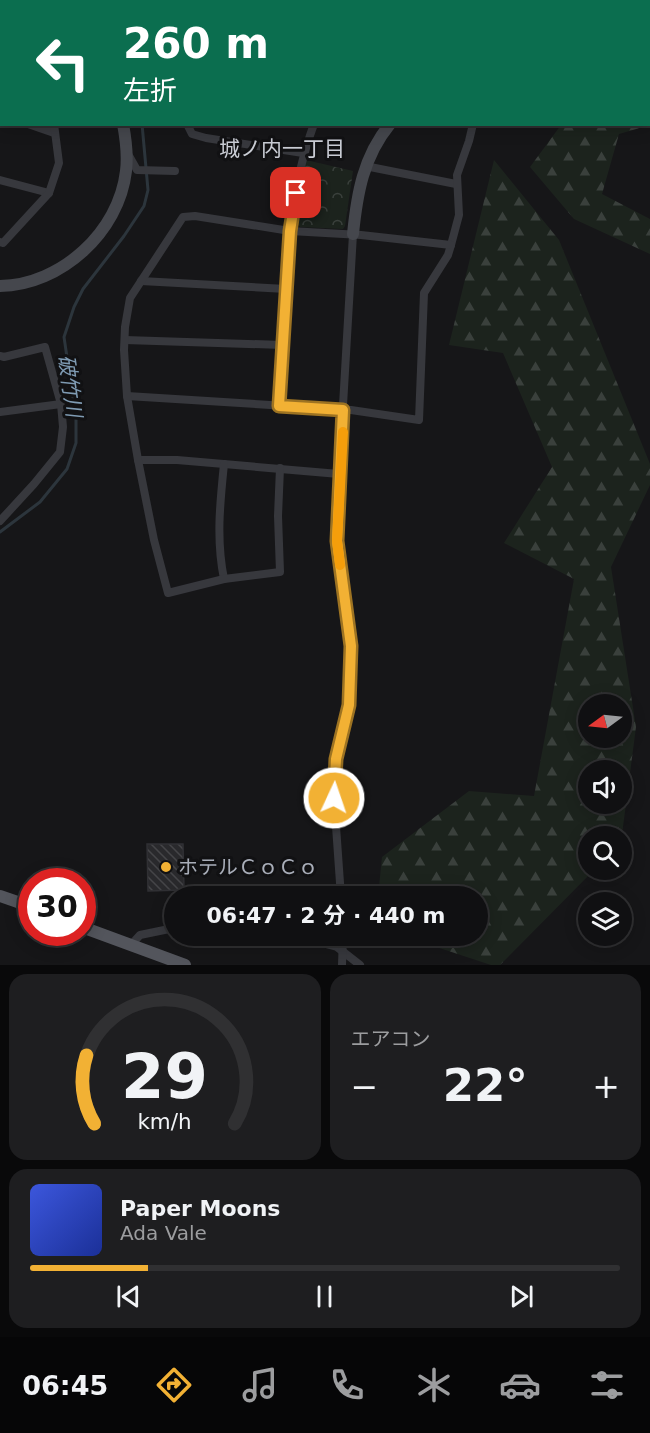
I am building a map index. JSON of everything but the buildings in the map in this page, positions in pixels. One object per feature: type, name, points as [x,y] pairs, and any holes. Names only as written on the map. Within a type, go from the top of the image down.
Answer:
[{"type":"main road","points":[[0,896],[18,902]]},
{"type":"main road","points":[[96,932],[185,965]]},
{"type":"street","points":[[0,242],[3,243],[49,193],[59,163],[54,129],[38,126]]},
{"type":"street","points":[[0,286],[12,286],[49,274],[69,263],[85,250],[102,230],[122,191],[126,172],[127,150],[123,126]]},
{"type":"street","points":[[188,126],[192,134],[207,138],[303,153]]},
{"type":"street","points":[[279,406],[290,231],[303,153],[313,126]]},
{"type":"street","points":[[340,886],[334,798],[336,759],[349,705],[351,646],[337,541],[353,234],[357,200],[365,166],[389,126]]},
{"type":"street","points":[[127,396],[343,410],[419,420],[424,293],[448,255],[451,245],[459,215],[457,175],[471,126]]},
{"type":"street","points":[[127,150],[137,170],[175,171]]},
{"type":"street","points":[[365,166],[456,184]]},
{"type":"street","points":[[0,180],[49,193]]},
{"type":"street","points":[[280,468],[278,516],[280,572],[224,579],[168,593],[154,540],[127,396],[125,339],[130,298],[183,217],[195,216],[290,231],[353,234],[451,245]]},
{"type":"street","points":[[141,281],[286,289]]},
{"type":"street","points":[[125,339],[283,345]]},
{"type":"street","points":[[0,356],[45,347],[61,404],[63,427],[60,452],[0,521]]},
{"type":"street","points":[[1,414],[61,404]]},
{"type":"street","points":[[138,460],[177,460],[339,474]]},
{"type":"street","points":[[224,464],[218,519],[219,555],[224,579]]},
{"type":"street","points":[[131,945],[140,935],[164,930]]},
{"type":"street","points":[[330,946],[343,950],[360,965]]},
{"type":"street","points":[[342,965],[343,946]]},
{"type":"green space","points":[[560,126],[647,126],[619,134],[602,194],[650,219],[650,254],[574,219],[530,167]]},
{"type":"green space","points":[[306,160],[353,171],[343,229],[300,227],[296,222]]},
{"type":"green space","points":[[494,160],[559,240],[650,464],[650,485],[611,567],[631,694],[578,694],[578,748],[632,748],[632,701],[636,727],[632,760],[578,760],[578,814],[625,814],[623,826],[578,826],[578,880],[584,880],[500,965],[491,965],[433,946],[488,946],[488,886],[379,886],[382,857],[469,791],[534,796],[574,579],[504,543],[552,467],[503,353],[449,345]]},
{"type":"waterway","name":"破竹川","points":[[0,532],[40,502],[67,469],[76,443],[76,418],[64,337],[83,289],[144,206],[148,190],[142,126]]},
{"type":"slow traffic","points":[[340,565],[337,541],[343,432]]},
{"type":"place","name":"ホテルＣｏＣｏ","points":[[166,867]]},
{"type":"district","name":"城ノ内一丁目","points":[[282,149]]},
{"type":"route","points":[[296,193],[290,231],[279,406],[343,410],[337,541],[351,646],[349,705],[336,759],[334,798]]}]
